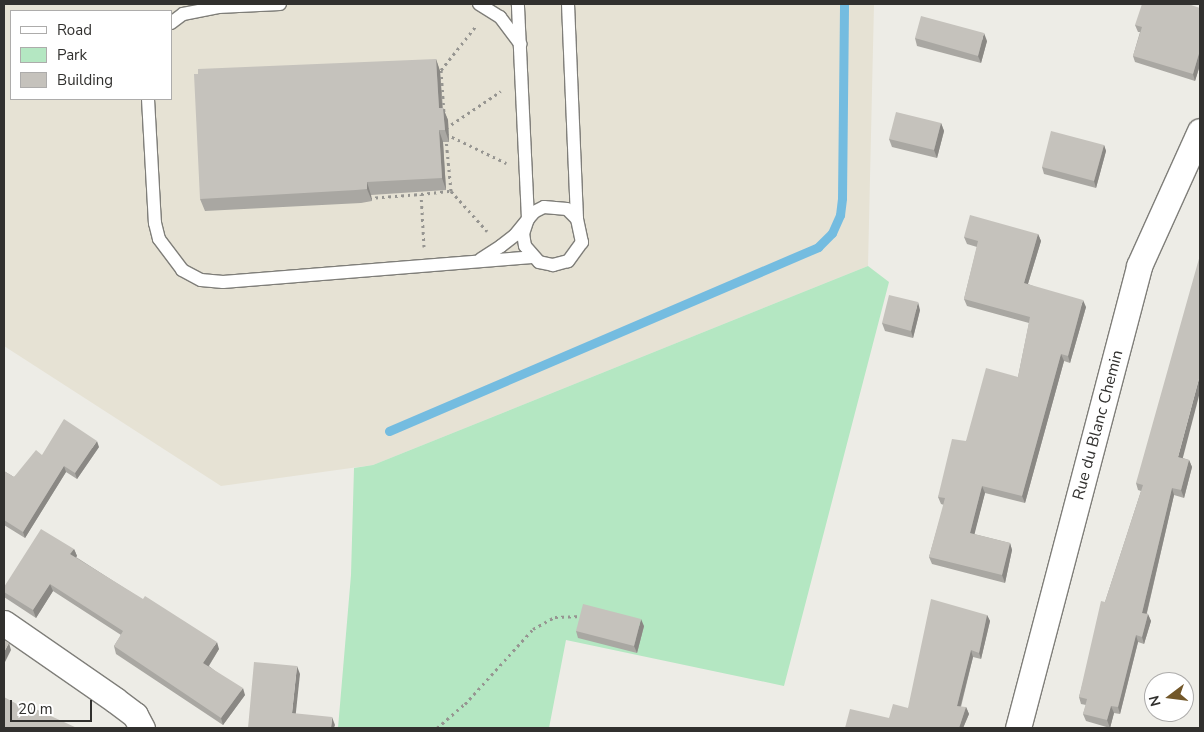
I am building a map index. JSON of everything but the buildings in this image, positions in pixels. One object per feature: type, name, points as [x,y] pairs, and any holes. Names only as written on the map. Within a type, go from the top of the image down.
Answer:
[{"type":"street","name":"Rue du Blanc Chemin","points":[[1018,728],[1139,266],[1200,130]]},
{"type":"street","points":[[4,623],[115,700],[134,715],[142,728]]},
{"type":"lane","points":[[172,23],[183,14],[218,8],[280,4]]},
{"type":"lane","points":[[518,4],[528,219],[523,234],[525,246],[532,256]]},
{"type":"lane","points":[[148,100],[155,223],[159,239],[182,270],[201,280],[223,282],[532,256],[552,265],[568,261],[582,242],[578,219],[568,4]]},
{"type":"lane","points":[[484,7],[500,17],[520,44]]},
{"type":"lane","points":[[479,261],[501,246],[528,219],[544,207],[556,206],[567,209],[578,219]]},
{"type":"path","points":[[484,7],[441,70],[450,191],[501,246]]},
{"type":"path","points":[[431,71],[441,70]]},
{"type":"path","points":[[446,128],[522,78]]},
{"type":"path","points":[[446,134],[526,173]]},
{"type":"path","points":[[368,198],[450,191]]},
{"type":"path","points":[[420,194],[425,265]]},
{"type":"path","points":[[436,728],[465,704],[532,629],[555,617],[590,617]]},
{"type":"shaded area","points":[[4,4],[874,4],[868,266],[373,465],[221,486],[4,346]]},
{"type":"green space","points":[[868,266],[889,282],[784,686],[566,640],[549,728],[338,728],[351,575],[354,468],[373,465]]},
{"type":"waterway","points":[[389,431],[818,247],[832,233],[840,215],[842,198],[844,4]]}]
